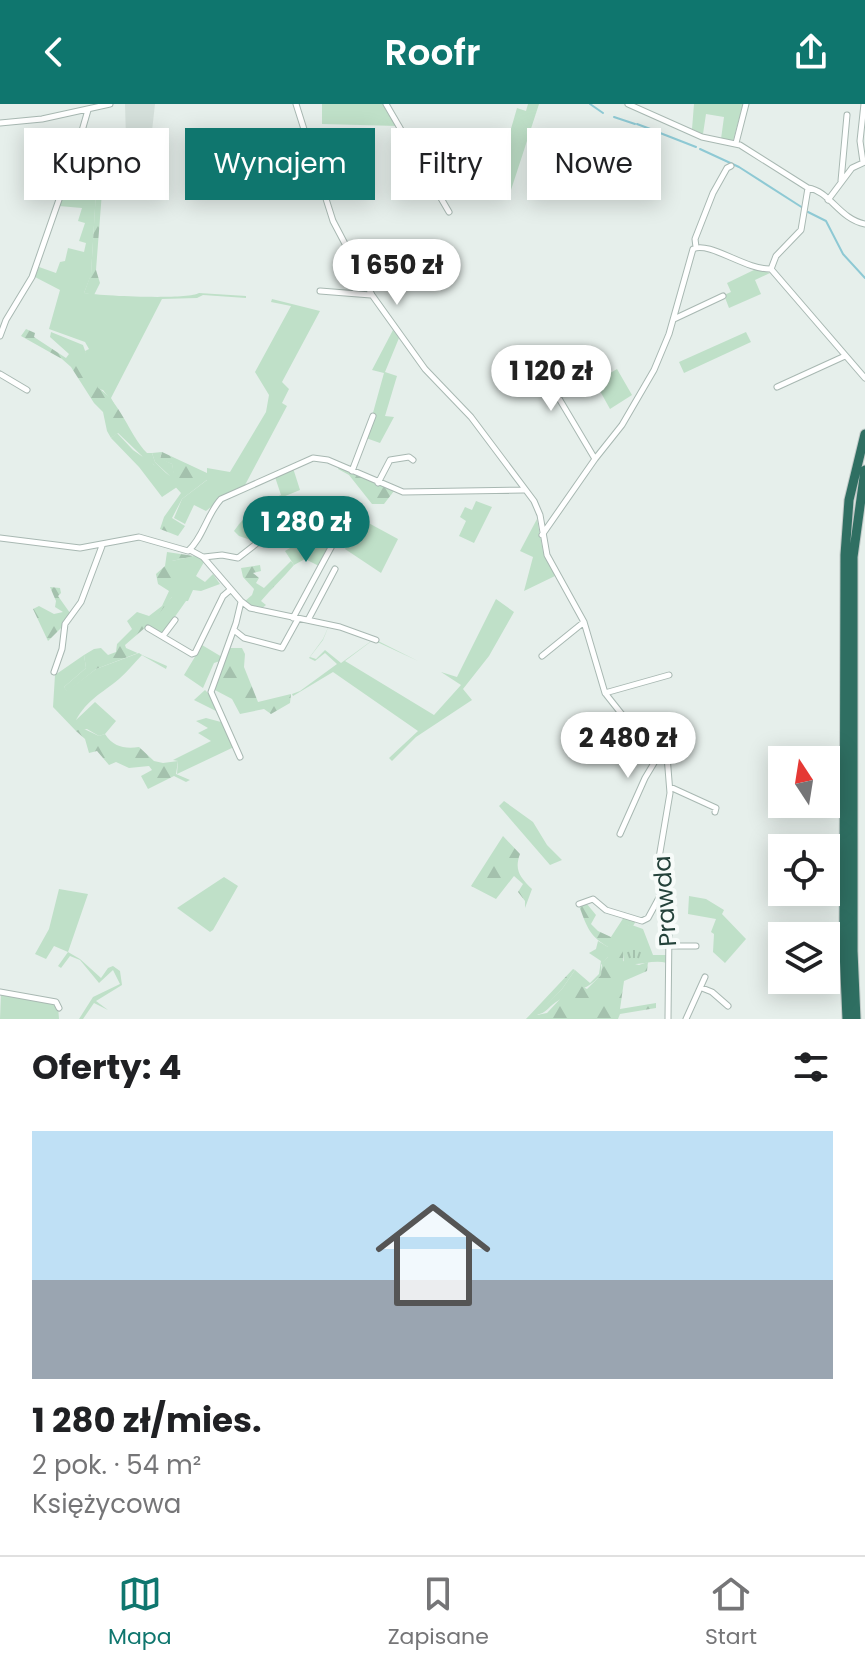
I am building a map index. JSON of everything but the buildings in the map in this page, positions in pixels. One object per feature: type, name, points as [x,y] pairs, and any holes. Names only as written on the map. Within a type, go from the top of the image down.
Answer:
[{"type":"highway","points":[[856,1019],[845,555],[849,500],[865,434]]},
{"type":"highway","points":[[847,1019],[844,950],[849,646],[853,557],[865,470]]},
{"type":"street","points":[[0,123],[42,119],[107,104]]},
{"type":"street","points":[[296,104],[335,228],[372,295],[425,369],[471,417],[539,510],[551,565],[584,622],[605,693],[624,717],[663,748],[672,748]]},
{"type":"street","points":[[386,104],[449,212]]},
{"type":"street","points":[[628,104],[702,137],[736,143],[808,188],[817,190],[852,221],[865,224]]},
{"type":"street","points":[[736,143],[746,104]]},
{"type":"street","points":[[828,200],[852,168],[864,162],[860,141],[864,104]]},
{"type":"street","points":[[82,128],[88,110]]},
{"type":"street","points":[[841,181],[847,115]]},
{"type":"street","points":[[696,247],[695,239],[713,193],[731,166]]},
{"type":"street","points":[[771,269],[776,256],[801,230],[808,188]]},
{"type":"street","points":[[0,336],[32,277],[58,200]]},
{"type":"street","points":[[696,247],[717,251],[744,265],[771,269],[865,378]]},
{"type":"street","points":[[542,535],[622,425],[654,370],[673,319],[692,251],[696,247]]},
{"type":"street","points":[[320,291],[372,295]]},
{"type":"street","points":[[673,319],[723,296]]},
{"type":"street","points":[[777,387],[845,356]]},
{"type":"street","points":[[0,374],[27,390]]},
{"type":"street","points":[[551,385],[595,459]]},
{"type":"street","points":[[352,471],[373,416]]},
{"type":"street","points":[[378,483],[390,460],[409,457],[413,460]]},
{"type":"street","points":[[190,550],[215,505],[231,494],[313,458],[328,460],[403,492],[524,490]]},
{"type":"street","points":[[203,557],[222,555],[238,558],[283,523]]},
{"type":"street","points":[[234,630],[244,638],[282,648],[334,542],[346,533]]},
{"type":"street","points":[[0,538],[64,547],[93,547],[139,537],[184,551],[190,550],[203,557],[230,590],[256,610],[340,627],[376,640]]},
{"type":"street","points":[[54,672],[62,649],[65,624],[81,602],[102,545]]},
{"type":"street","points":[[93,547],[99,554]]},
{"type":"street","points":[[308,620],[335,569]]},
{"type":"street","points":[[148,628],[195,653],[223,596],[230,590]]},
{"type":"street","points":[[240,757],[211,692],[234,630],[241,601]]},
{"type":"street","points":[[163,636],[175,620]]},
{"type":"street","points":[[542,656],[584,622]]},
{"type":"street","points":[[605,693],[669,675]]},
{"type":"street","points":[[620,834],[645,778],[663,748]]},
{"type":"street","name":"Prawda","points":[[663,748],[670,787],[659,858],[669,946],[668,1019]]},
{"type":"street","points":[[670,787],[716,808],[715,812]]},
{"type":"street","points":[[579,904],[593,899],[606,910],[642,921],[648,918],[661,894],[665,893]]},
{"type":"street","points":[[669,946],[696,946]]},
{"type":"street","points":[[686,1019],[705,977]]},
{"type":"street","points":[[702,988],[712,992],[728,1006]]},
{"type":"street","points":[[0,992],[45,998],[56,1002],[59,1008]]},
{"type":"shaded area","points":[[125,104],[155,104],[152,128],[126,128]]},
{"type":"green space","points":[[322,104],[385,104],[398,126],[322,124]]},
{"type":"green space","points":[[528,104],[539,104],[531,128],[527,128],[527,141],[511,190],[511,129],[517,108],[526,111]]},
{"type":"green space","points":[[694,104],[743,104],[733,141],[721,139],[724,117],[706,114],[703,134],[692,129]]},
{"type":"green space","points":[[61,200],[96,200],[91,275],[84,293],[162,297],[199,293],[246,296],[203,295],[197,298],[162,299],[111,398],[116,407],[103,390],[98,389],[88,366],[85,351],[89,349],[85,342],[49,329],[60,290],[35,277],[39,267],[56,273],[60,262],[65,261],[68,248],[84,252],[86,243],[79,241],[85,223],[78,221],[82,208],[59,206]]},
{"type":"green space","points":[[95,200],[101,200],[96,270],[100,283],[94,295],[84,293],[91,274]]},
{"type":"green space","points":[[756,269],[770,273],[755,280],[761,294],[729,308],[724,295],[731,292],[727,283]]},
{"type":"green space","points":[[272,299],[320,311],[282,382],[289,389],[282,403],[287,406],[245,485],[206,511],[194,505],[185,524],[174,518],[182,499],[207,480],[207,468],[230,472],[266,412],[269,395],[255,372],[291,306],[271,302]]},
{"type":"green space","points":[[26,329],[66,358],[69,354],[50,337],[51,332],[83,345],[98,388],[113,402],[141,446],[147,453],[152,453],[155,462],[170,477],[167,479],[153,464],[144,463],[142,456],[118,433],[111,438],[103,412],[71,367],[21,336]]},
{"type":"green space","points":[[393,330],[399,338],[385,372],[397,376],[385,416],[394,417],[380,443],[366,438],[384,373],[372,370]]},
{"type":"green space","points":[[746,332],[751,342],[684,373],[679,362]]},
{"type":"green space","points":[[617,369],[632,395],[610,409],[595,382]]},
{"type":"green space","points":[[117,433],[133,450],[170,476],[155,462],[152,453],[162,452],[160,458],[172,464],[177,487],[162,497],[111,438]]},
{"type":"green space","points":[[162,452],[207,473],[208,479],[182,499],[172,518],[185,526],[178,536],[160,529],[164,517],[181,493],[171,482],[174,477],[172,464],[160,459]]},
{"type":"green space","points":[[339,467],[394,491],[384,504],[372,504]]},
{"type":"green space","points":[[293,468],[300,490],[273,501],[282,519],[320,506],[288,519],[257,542],[239,536],[234,531],[249,514],[281,495],[275,477]]},
{"type":"green space","points":[[476,501],[492,507],[474,543],[459,536],[466,521],[460,517],[465,507],[472,510]]},
{"type":"green space","points":[[361,510],[349,531],[333,542],[319,566],[305,559],[294,565],[285,551],[295,545],[296,540]]},
{"type":"green space","points":[[537,519],[543,551],[555,576],[524,591],[533,557],[520,551]]},
{"type":"green space","points":[[363,520],[398,539],[381,573],[345,549]]},
{"type":"green space","points":[[167,552],[194,556],[172,561],[172,597],[154,620],[125,645],[138,653],[96,669],[67,692],[64,687],[86,668],[84,655],[101,648],[108,655],[116,652],[117,644],[132,629],[127,621],[137,612],[149,616],[162,606],[169,591],[158,584],[156,574],[165,566]]},
{"type":"green space","points":[[194,556],[202,558],[204,562],[196,576],[205,582],[213,574],[220,584],[201,591],[193,590],[162,635],[146,625],[172,597],[172,561]]},
{"type":"green space","points":[[291,561],[294,565],[261,601],[266,605],[261,609],[244,602],[254,589],[243,577],[241,568],[260,565],[261,571],[253,573],[259,578],[256,583],[264,588]]},
{"type":"green space","points":[[50,587],[60,588],[58,596],[70,613],[48,641],[33,609],[39,606],[54,614],[63,612],[55,607],[56,601]]},
{"type":"green space","points":[[496,599],[514,612],[489,656],[463,689],[472,700],[416,737],[392,761],[389,758],[418,731],[333,672],[292,694],[337,664],[325,653],[315,661],[309,658],[330,623],[323,640],[310,657],[316,659],[325,650],[341,663],[374,639],[418,661],[373,640],[345,661],[434,715],[461,685],[441,672],[457,677]]},
{"type":"green space","points":[[202,645],[222,657],[214,663],[203,688],[184,675]]},
{"type":"green space","points":[[229,648],[242,648],[244,667],[258,702],[291,694],[290,703],[271,714],[264,709],[240,714],[232,699],[213,689]]},
{"type":"green space","points":[[139,653],[142,655],[128,670],[90,702],[76,720],[95,702],[116,721],[105,734],[99,736],[87,729],[76,731],[53,707],[55,675],[84,655],[86,668],[64,687],[67,691],[96,669]]},
{"type":"green space","points":[[140,654],[167,666],[166,669]]},
{"type":"green space","points":[[205,690],[209,694],[234,747],[177,774],[178,761],[173,760],[211,741],[198,733],[208,728],[196,721],[206,718],[221,722],[216,711],[194,700]]},
{"type":"green space","points":[[82,728],[99,736],[105,734],[120,746],[139,747],[154,761],[178,761],[176,774],[190,780],[186,782],[174,776],[148,789],[141,776],[152,770],[149,766],[129,768],[116,762],[109,765],[97,751],[89,753],[85,739],[76,731]]},
{"type":"green space","points":[[504,801],[533,822],[547,845],[562,860],[550,865],[499,806]]},
{"type":"green space","points":[[503,836],[520,854],[519,873],[532,889],[525,908],[525,901],[518,892],[523,884],[514,876],[496,899],[471,886]]},
{"type":"green space","points":[[224,877],[238,886],[210,932],[177,908]]},
{"type":"green space","points":[[59,889],[88,894],[68,952],[54,946],[46,959],[35,954],[49,929]]},
{"type":"green space","points":[[689,896],[706,899],[724,910],[722,914],[746,939],[725,963],[713,952],[714,934],[711,932],[716,919],[688,914]]},
{"type":"green space","points":[[587,904],[596,915],[591,924],[611,937],[624,917],[636,921],[633,926],[629,925],[623,944],[623,961],[639,965],[648,962],[647,971],[624,981],[620,1009],[656,1003],[656,1008],[620,1014],[618,1019],[526,1019],[573,969],[562,989],[537,1015],[547,1013],[575,983],[587,989],[601,975],[602,963],[608,957],[608,947],[586,925],[579,906]]},
{"type":"green space","points":[[629,924],[643,929],[653,955],[667,955],[667,963],[624,963],[622,945],[619,945]]},
{"type":"green space","points":[[598,941],[608,947],[608,957],[601,965],[601,975],[590,985],[536,1015],[562,989],[575,970],[590,983],[599,974],[601,961],[589,953],[596,949]]},
{"type":"green space","points":[[68,952],[80,959],[101,978],[113,966],[120,971],[122,985],[96,1001],[108,1010],[94,1003],[83,1019],[79,1019],[93,997],[120,984],[113,970],[99,983],[80,960],[70,956],[61,968],[58,966]]},
{"type":"green space","points":[[1,994],[44,999],[58,1006],[59,1019],[0,1019]]},
{"type":"waterway","points":[[590,104],[603,113]]},
{"type":"waterway","points":[[614,117],[635,124]]},
{"type":"waterway","points":[[637,124],[648,128]]},
{"type":"waterway","points":[[661,133],[696,147]]},
{"type":"waterway","points":[[700,149],[739,167],[803,208]]},
{"type":"waterway","points":[[808,212],[826,221],[843,254],[865,278]]}]
